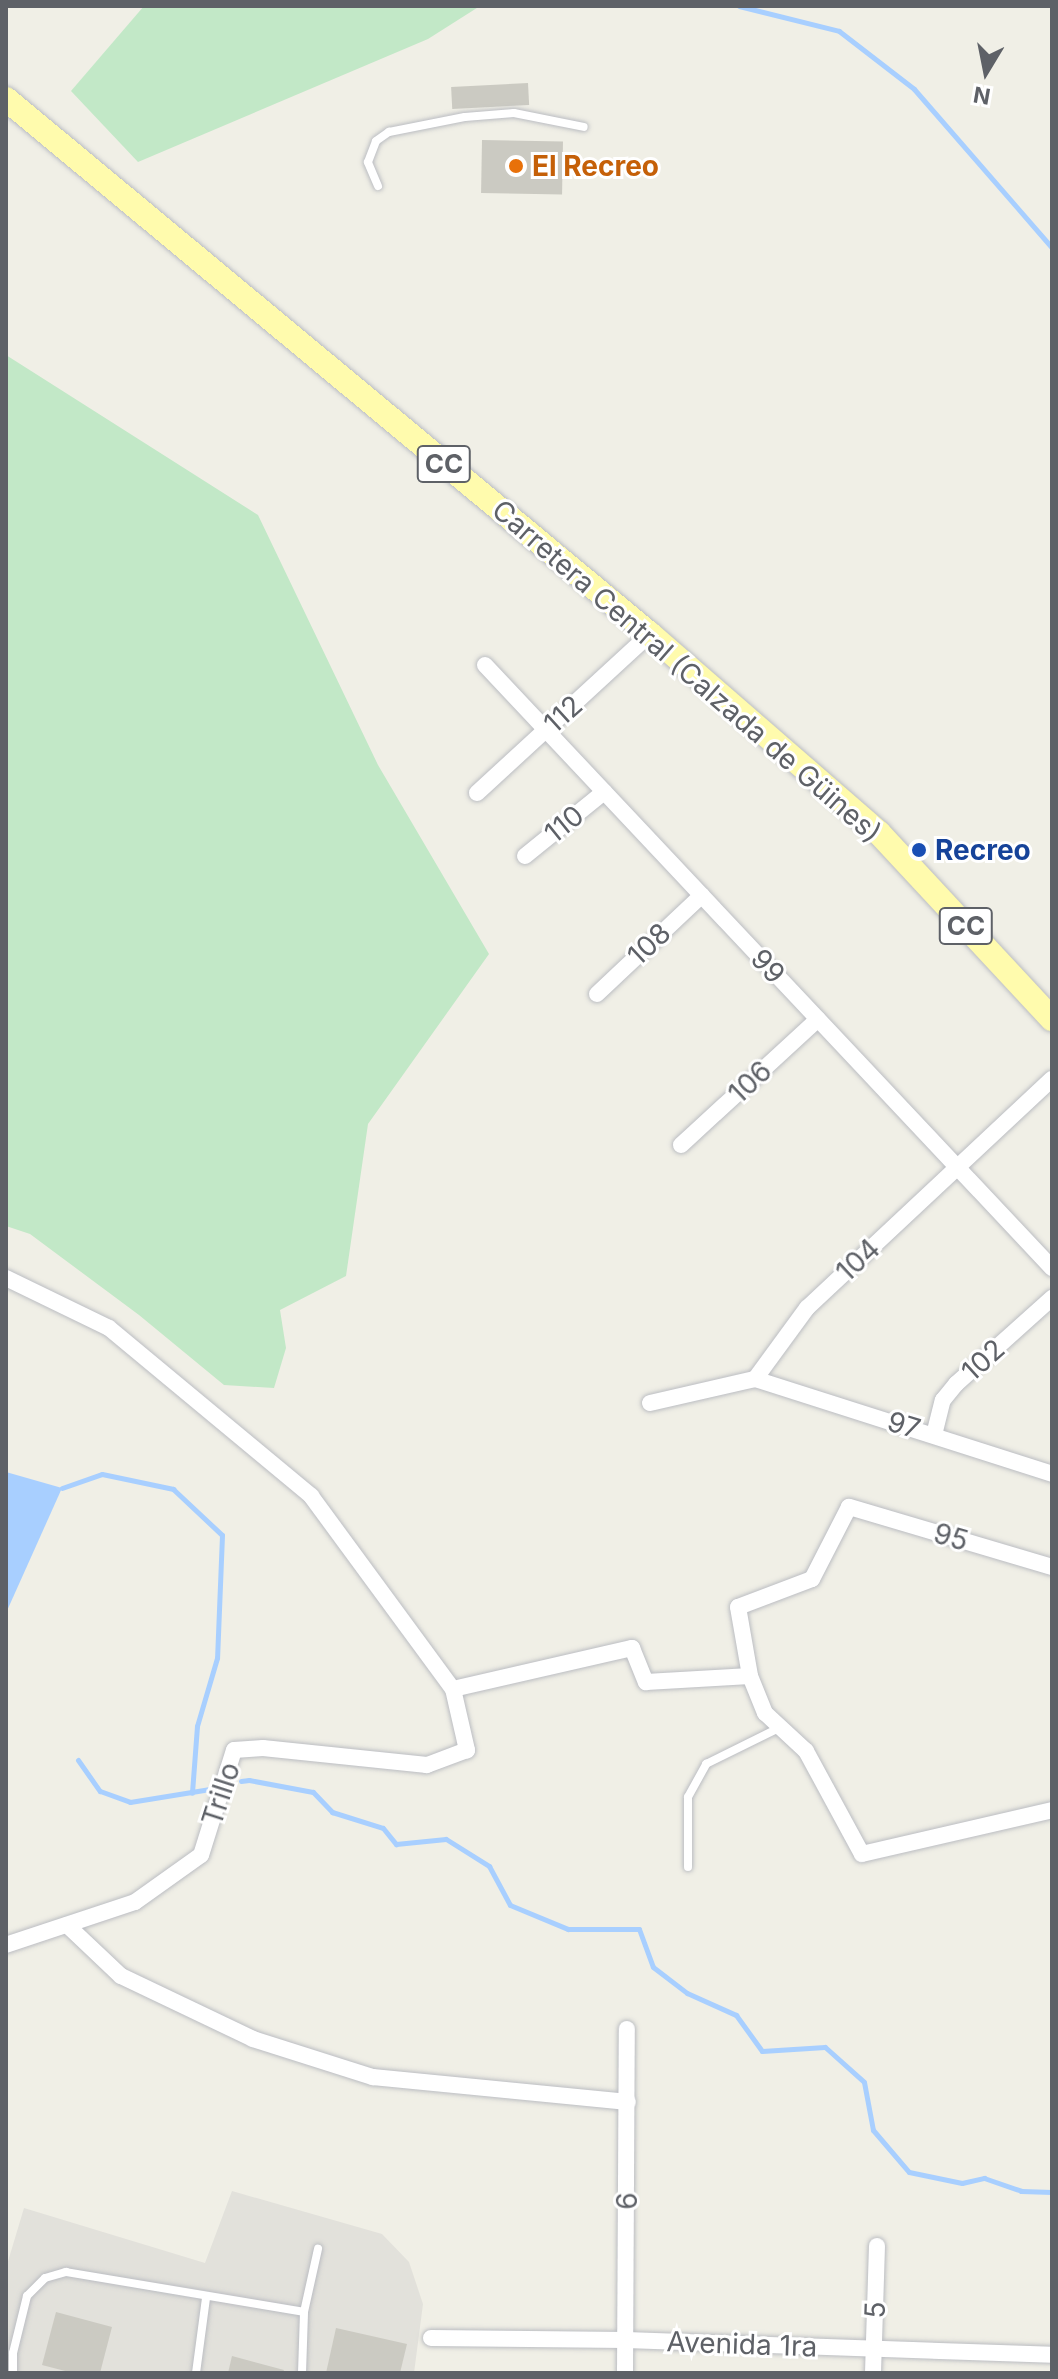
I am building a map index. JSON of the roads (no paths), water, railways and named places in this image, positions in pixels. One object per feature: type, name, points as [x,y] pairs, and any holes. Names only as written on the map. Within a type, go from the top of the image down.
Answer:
[{"type":"main road","name":"Carretera Central (Calzada de Güines)","points":[[6,99],[650,634],[879,833],[1052,1019]]},
{"type":"street","name":"112","points":[[477,793],[650,634]]},
{"type":"street","name":"99","points":[[485,665],[544,732],[702,895],[1052,1268]]},
{"type":"street","name":"110","points":[[525,856],[604,792]]},
{"type":"street","name":"108","points":[[597,994],[702,895]]},
{"type":"street","name":"106","points":[[681,1145],[818,1019]]},
{"type":"street","name":"104","points":[[755,1379],[807,1308],[1052,1079]]},
{"type":"street","points":[[6,1278],[109,1328],[311,1496],[453,1689],[632,1648],[646,1682],[750,1676],[765,1713],[806,1751],[862,1854],[1052,1810]]},
{"type":"street","name":"102","points":[[934,1435],[943,1400],[956,1384],[1052,1298]]},
{"type":"street","points":[[650,1403],[755,1379]]},
{"type":"street","name":"97","points":[[755,1379],[1052,1474]]},
{"type":"street","name":"95","points":[[750,1676],[738,1607],[812,1579],[849,1507],[1052,1567]]},
{"type":"street","name":"Trillo","points":[[6,1945],[135,1902],[201,1855],[234,1750],[263,1748],[427,1765],[467,1750],[453,1689]]},
{"type":"street","points":[[67,1925],[121,1976],[253,2039],[373,2077],[628,2102]]},
{"type":"street","name":"6","points":[[625,2373],[627,2029]]},
{"type":"street","name":"5","points":[[873,2373],[877,2246]]},
{"type":"street","name":"Avenida 1ra","points":[[431,2338],[626,2340],[1052,2355]]},
{"type":"lane","points":[[378,186],[368,162],[376,141],[389,132],[465,117],[514,113],[584,127]]},
{"type":"lane","points":[[688,1867],[688,1797],[706,1764],[779,1728]]},
{"type":"lane","points":[[302,2373],[304,2312],[318,2249]]},
{"type":"lane","points":[[13,2373],[13,2353],[27,2296],[45,2278],[66,2272],[206,2298],[304,2312]]},
{"type":"lane","points":[[196,2373],[206,2298]]},
{"type":"water","points":[[6,1472],[62,1488],[6,1613]]},
{"type":"waterway","points":[[739,6],[839,31],[914,89],[1052,248]]},
{"type":"waterway","points":[[62,1488],[102,1474],[173,1489],[222,1535],[217,1658],[197,1726],[192,1793]]},
{"type":"waterway","points":[[78,1760],[100,1791],[130,1802],[210,1789]]},
{"type":"waterway","points":[[241,1781],[313,1792],[332,1812],[383,1828],[396,1844],[446,1839],[489,1866],[510,1905],[568,1929],[639,1929],[653,1967],[687,1993],[736,2015],[762,2051],[825,2047],[864,2082],[873,2130],[909,2172],[962,2183],[984,2178],[1021,2191],[1052,2192]]},
{"type":"place","name":"El Recreo","points":[[516,166]]},
{"type":"place","name":"Recreo","points":[[919,850]]}]
